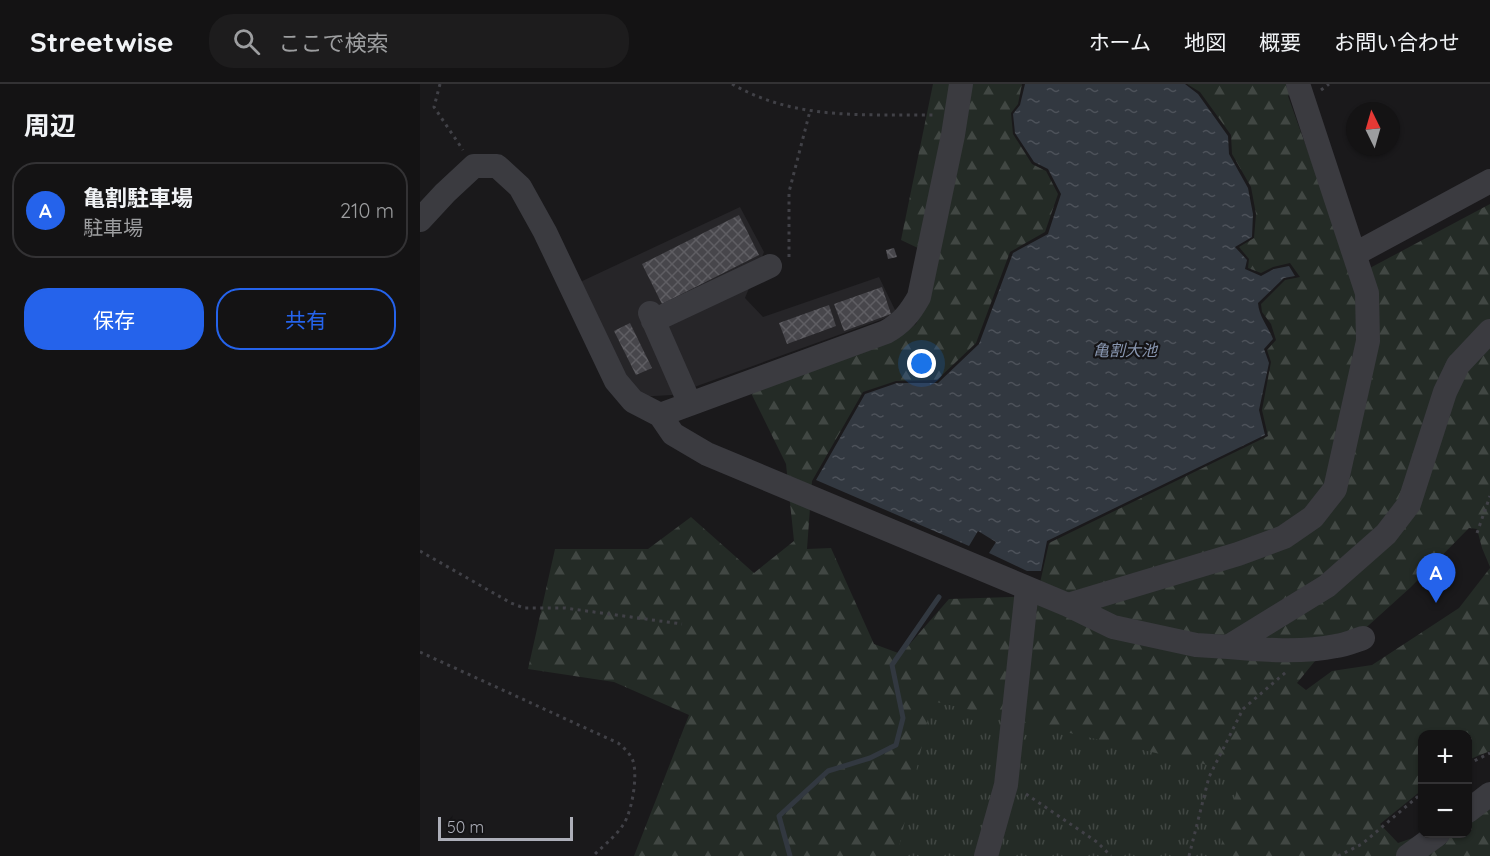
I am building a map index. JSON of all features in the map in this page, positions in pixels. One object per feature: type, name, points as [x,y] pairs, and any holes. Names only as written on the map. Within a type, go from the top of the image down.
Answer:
[{"type":"street","points":[[660,415],[886,332],[898,325],[910,313],[919,297],[953,135],[961,84]]},
{"type":"street","points":[[1068,605],[1238,554],[1284,537],[1313,517],[1335,489],[1368,341],[1367,293],[1298,84]]},
{"type":"street","points":[[420,220],[474,166],[497,166],[520,188],[545,232],[616,381],[633,401],[660,415],[673,434],[706,454],[1068,605],[1113,627],[1196,645],[1259,650],[1336,646],[1363,638]]},
{"type":"street","points":[[1355,254],[1490,182]]},
{"type":"street","points":[[690,404],[651,317],[780,263]]},
{"type":"street","points":[[1228,647],[1327,586],[1400,519],[1417,483],[1445,392],[1458,365],[1490,331]]},
{"type":"street","points":[[986,856],[1006,785],[1027,589]]},
{"type":"street","points":[[1472,808],[1490,795]]},
{"type":"street","points":[[1408,856],[1433,838]]},
{"type":"path","points":[[440,84],[434,107],[474,166]]},
{"type":"path","points":[[732,84],[758,98],[810,111],[939,115],[956,112]]},
{"type":"path","points":[[780,263],[789,192],[810,111]]},
{"type":"path","points":[[1477,533],[1490,496]]},
{"type":"path","points":[[420,551],[511,603],[525,608],[565,608],[682,624]]},
{"type":"path","points":[[1189,856],[1209,777],[1243,709],[1296,663],[1302,649]]},
{"type":"path","points":[[420,652],[618,743],[630,754],[634,763],[635,778],[630,811],[625,824],[593,856]]},
{"type":"path","points":[[1472,762],[1490,753]]},
{"type":"path","points":[[1006,785],[1032,796],[1097,842],[1111,856]]},
{"type":"path","points":[[1338,856],[1362,844],[1418,796]]},
{"type":"shaded area","points":[[740,207],[764,252],[745,298],[763,317],[879,277],[897,314],[672,395],[637,397],[578,283]]},
{"type":"green space","points":[[933,84],[1022,84],[1018,104],[1011,113],[1013,134],[1032,164],[1046,171],[1058,194],[1045,232],[1010,252],[976,343],[937,380],[896,381],[863,392],[812,481],[807,549],[831,548],[874,644],[901,654],[949,599],[1037,596],[1049,543],[1268,436],[1262,410],[1271,362],[1267,350],[1276,340],[1271,324],[1262,312],[1261,304],[1285,280],[1300,277],[1290,263],[1261,273],[1248,268],[1249,259],[1239,247],[1254,238],[1256,214],[1251,187],[1232,154],[1231,135],[1200,92],[1187,84],[1303,84],[1288,96],[1353,277],[1490,204],[1490,567],[1477,529],[1469,528],[1411,587],[1359,634],[1315,661],[1297,683],[1306,690],[1332,671],[1372,665],[1459,608],[1490,568],[1490,751],[1472,758],[1472,730],[1418,730],[1418,793],[1380,824],[1398,843],[1418,836],[1418,838],[1472,838],[1472,802],[1490,799],[1490,856],[634,856],[689,715],[614,682],[528,669],[555,549],[648,549],[691,517],[754,573],[794,541],[786,464],[751,393],[896,339],[916,324],[929,297],[939,258],[901,240]]},
{"type":"green space","points":[[932,701],[1242,773],[1218,856],[897,856]]},
{"type":"water","name":"亀割大池","points":[[1025,84],[1185,84],[1198,94],[1228,136],[1229,154],[1248,188],[1253,214],[1252,237],[1235,247],[1247,260],[1245,269],[1261,276],[1274,269],[1289,266],[1295,276],[1284,278],[1258,303],[1273,339],[1264,349],[1269,363],[1259,410],[1265,435],[1047,541],[1041,571],[1027,571],[989,553],[996,542],[978,531],[969,546],[816,480],[865,394],[897,383],[938,383],[979,344],[1013,253],[1048,234],[1061,194],[1048,169],[1034,162],[1015,133],[1013,114],[1020,105]]},
{"type":"building","points":[[739,215],[759,255],[662,304],[642,264]]},
{"type":"building","points":[[894,248],[897,257],[888,259],[886,250]]},
{"type":"building","points":[[882,287],[891,314],[844,331],[834,304]]},
{"type":"building","points":[[829,305],[836,326],[787,344],[779,323]]},
{"type":"building","points":[[630,323],[652,368],[636,375],[614,331]]},
{"type":"waterway","points":[[790,856],[779,816],[828,771],[870,758],[896,745],[903,718],[892,665],[939,597]]},
{"type":"place","name":"亀割駐車場","points":[[1436,603]]}]
